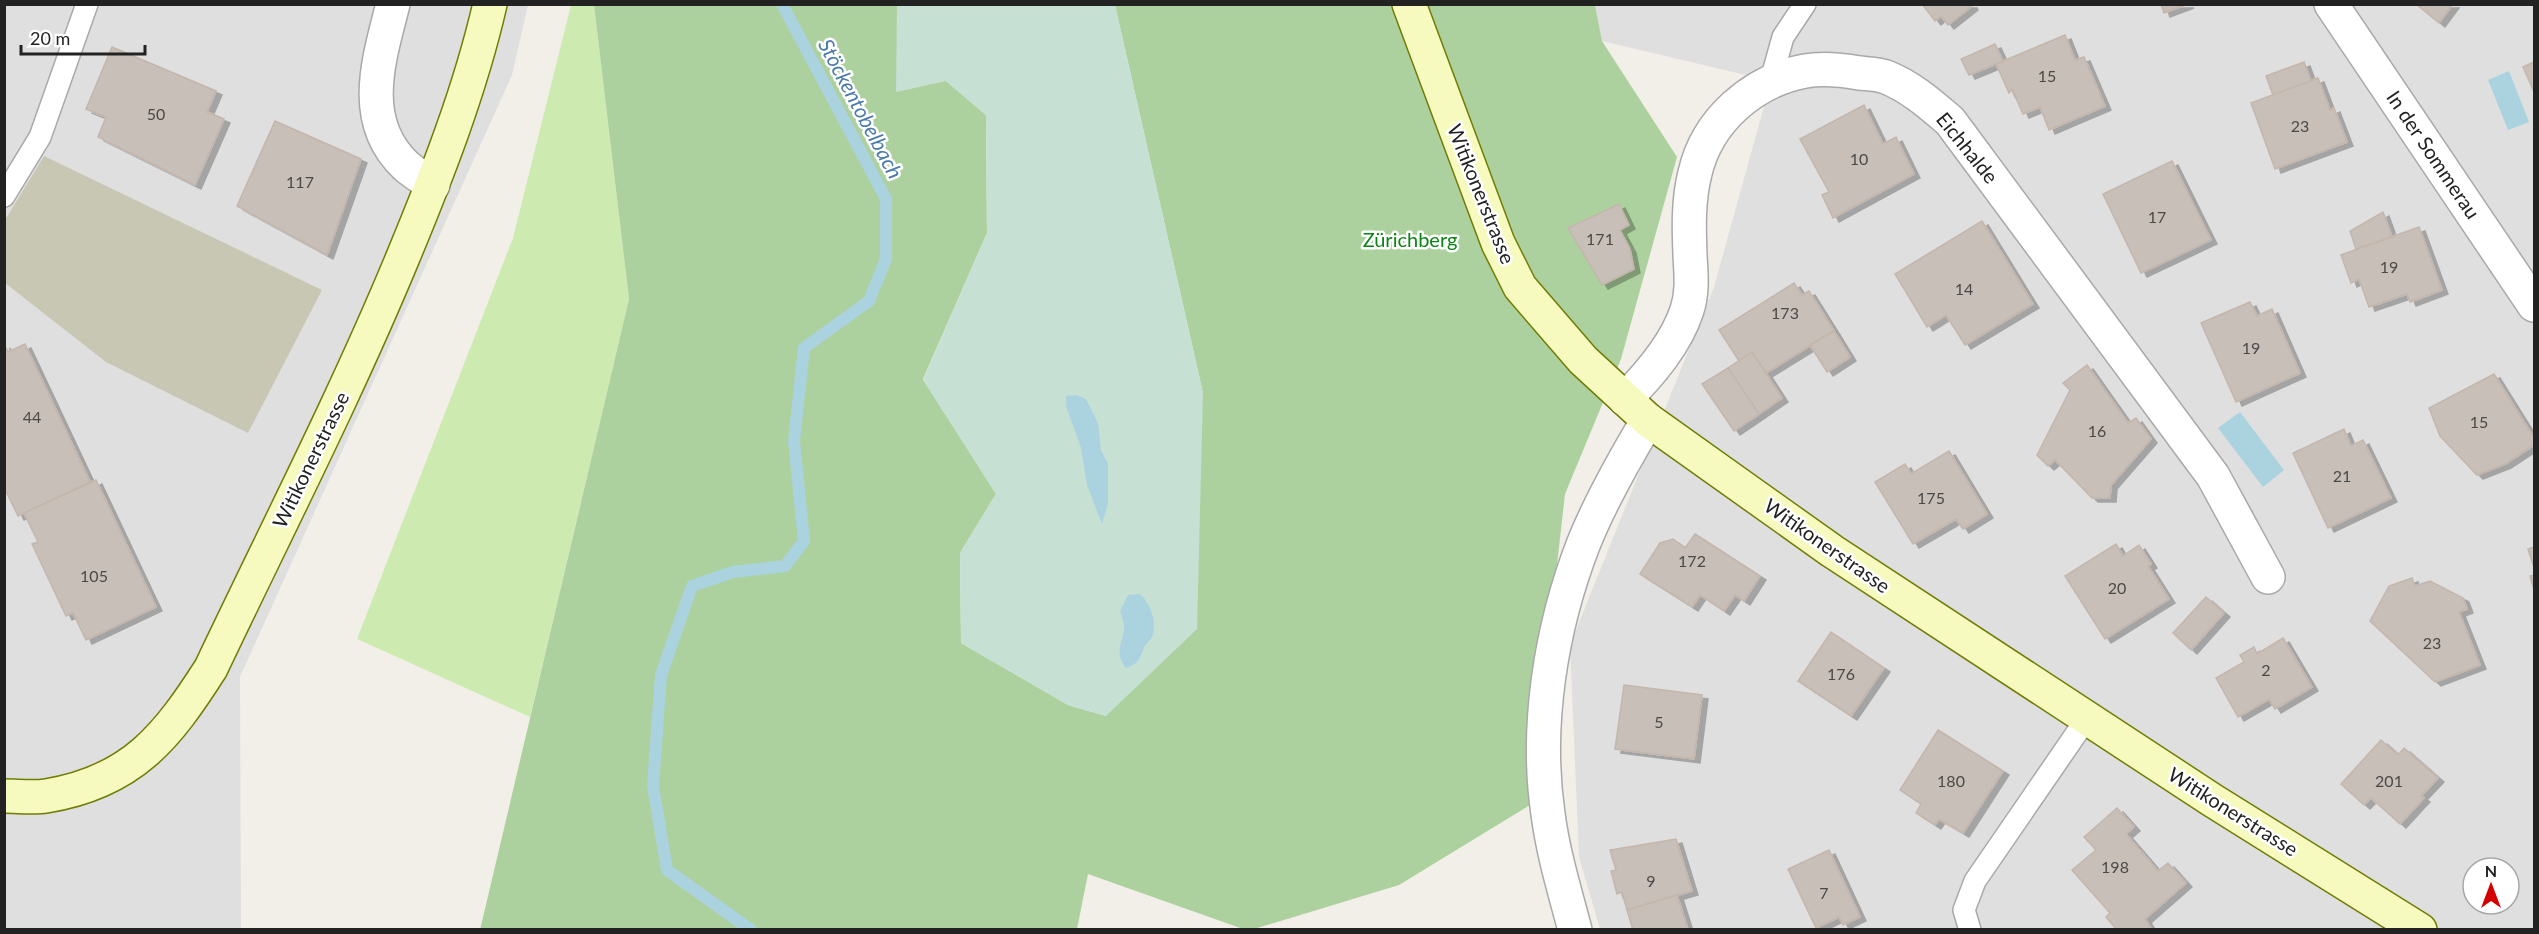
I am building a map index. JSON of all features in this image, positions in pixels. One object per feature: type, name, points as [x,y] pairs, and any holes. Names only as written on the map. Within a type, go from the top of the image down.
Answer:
[{"type":"main road","name":"Witikonerstrasse","points":[[4,796],[53,794],[92,783],[122,770],[153,747],[190,702],[211,668],[322,440],[371,333],[433,185],[482,41],[490,4]]},
{"type":"main road","name":"Witikonerstrasse","points":[[1409,4],[1498,243],[1520,287],[1583,360],[1637,409],[1832,551],[2412,928]]},
{"type":"street","points":[[393,4],[377,75],[376,110],[389,146],[407,167],[433,185]]},
{"type":"street","name":"In der Sommerau","points":[[2331,4],[2535,305]]},
{"type":"street","name":"Eichhalde","points":[[1575,930],[1548,814],[1545,743],[1552,664],[1565,600],[1583,544],[1621,467],[1649,374],[1672,340],[1687,311],[1692,291],[1690,212],[1694,176],[1701,151],[1713,128],[1736,105],[1771,80],[1806,71],[1839,70],[1885,77],[1917,93],[1950,121],[2213,476],[2268,577]]},
{"type":"lane","points":[[4,196],[40,137],[87,4]]},
{"type":"lane","points":[[1771,80],[1783,36],[1805,4]]},
{"type":"lane","points":[[1970,930],[1964,910],[1975,881],[2087,718]]},
{"type":"shaded area","points":[[5,5],[528,5],[512,75],[240,677],[241,929],[5,930]]},
{"type":"shaded area","points":[[897,5],[1115,5],[1203,393],[1197,629],[1106,716],[1068,705],[961,643],[960,553],[996,494],[923,380],[987,233],[986,115],[946,81],[896,92]]},
{"type":"shaded area","points":[[1595,5],[2534,5],[2534,929],[1600,929],[1579,857],[1570,645],[1714,287],[1771,81],[1602,41]]},
{"type":"shaded area","points":[[44,156],[322,290],[248,433],[106,362],[5,283],[5,220]]},
{"type":"green space","points":[[571,5],[594,5],[629,299],[530,717],[357,639],[513,238]]},
{"type":"green space","name":"Zürichberg","points":[[594,5],[897,5],[946,81],[986,115],[987,233],[923,379],[996,494],[960,553],[961,643],[1068,705],[1106,716],[1203,393],[1115,5],[1595,5],[1602,41],[1677,157],[1621,359],[1565,494],[1530,805],[1399,885],[1254,929],[1243,929],[1088,874],[1077,929],[480,930],[629,299]]},
{"type":"water","points":[[2509,71],[2529,122],[2508,130],[2488,80]]},
{"type":"water","points":[[1076,395],[1086,399],[1098,423],[1101,450],[1108,464],[1108,503],[1102,524],[1087,485],[1081,448],[1066,406],[1066,396]]},
{"type":"water","points":[[2240,412],[2284,470],[2263,487],[2218,428]]},
{"type":"water","points":[[1140,594],[1152,614],[1154,632],[1138,661],[1126,668],[1120,654],[1124,628],[1120,611],[1128,595]]},
{"type":"building","points":[[1922,4],[1971,4],[1972,6],[1948,25],[1941,16],[1935,21]]},
{"type":"building","points":[[2161,4],[2188,4],[2164,13]]},
{"type":"building","points":[[2416,4],[2453,4],[2439,23]]},
{"type":"building","points":[[2065,35],[2075,60],[2084,57],[2105,106],[2049,130],[2040,107],[2023,114],[2012,89],[2009,93],[1996,64]]},
{"type":"building","points":[[1995,44],[2003,61],[1969,75],[1961,59]]},
{"type":"building","points":[[112,47],[216,91],[207,112],[224,119],[195,185],[98,137],[106,117],[86,109]]},
{"type":"building","points":[[2304,62],[2311,81],[2273,95],[2266,76]]},
{"type":"building","points":[[2534,62],[2534,92],[2523,67]]},
{"type":"building","points":[[2318,78],[2330,110],[2334,108],[2347,142],[2275,169],[2251,103]]},
{"type":"building","points":[[1864,105],[1883,144],[1896,137],[1914,174],[1833,218],[1822,195],[1829,192],[1800,139]]},
{"type":"building","points":[[275,121],[361,159],[327,255],[237,206]]},
{"type":"building","points":[[2172,161],[2211,240],[2141,273],[2103,194]]},
{"type":"building","points":[[1619,204],[1629,225],[1620,230],[1630,249],[1634,269],[1602,285],[1568,228]]},
{"type":"building","points":[[2383,212],[2392,237],[2356,249],[2350,231]]},
{"type":"building","points":[[1982,221],[2033,304],[1965,345],[1946,315],[1927,327],[1895,274]]},
{"type":"building","points":[[2419,227],[2442,290],[2410,302],[2407,294],[2369,307],[2359,279],[2351,283],[2341,255]]},
{"type":"building","points":[[1794,283],[1802,295],[1809,291],[1834,331],[1766,373],[1752,352],[1739,361],[1719,330]]},
{"type":"building","points":[[2250,302],[2257,316],[2272,309],[2300,373],[2236,402],[2201,323]]},
{"type":"building","points":[[1834,331],[1850,357],[1827,372],[1810,345]]},
{"type":"building","points":[[4,344],[8,352],[25,344],[90,482],[18,516],[4,487]]},
{"type":"building","points":[[1752,352],[1782,398],[1759,414],[1728,368]]},
{"type":"building","points":[[2087,365],[2128,423],[2136,418],[2151,439],[2111,485],[2110,498],[2092,498],[2055,460],[2048,466],[2037,455],[2070,390],[2063,383]]},
{"type":"building","points":[[1728,368],[1759,414],[1734,431],[1702,384]]},
{"type":"building","points":[[2494,374],[2534,438],[2534,445],[2505,464],[2477,475],[2440,436],[2429,408]]},
{"type":"building","points":[[2344,429],[2351,446],[2363,440],[2391,498],[2328,528],[2293,453]]},
{"type":"building","points":[[1949,451],[1987,514],[1963,529],[1956,519],[1913,544],[1875,482],[1905,464],[1911,474]]},
{"type":"building","points":[[96,480],[156,607],[86,640],[73,613],[66,616],[32,544],[38,542],[24,513]]},
{"type":"building","points":[[1695,534],[1760,576],[1744,601],[1735,595],[1724,611],[1700,595],[1692,607],[1640,574],[1660,543],[1673,539],[1685,548]]},
{"type":"building","points":[[2116,544],[2123,556],[2139,545],[2151,564],[2148,566],[2169,599],[2105,639],[2065,576]]},
{"type":"building","points":[[2534,547],[2534,568],[2528,549]]},
{"type":"building","points":[[2534,575],[2534,590],[2530,576]]},
{"type":"building","points":[[2412,578],[2415,586],[2430,581],[2463,598],[2467,609],[2459,612],[2480,665],[2435,682],[2370,621],[2389,586]]},
{"type":"building","points":[[2206,597],[2224,613],[2191,650],[2173,633]]},
{"type":"building","points":[[1831,632],[1884,668],[1851,716],[1798,681]]},
{"type":"building","points":[[2283,638],[2312,687],[2275,709],[2269,699],[2238,717],[2216,678],[2244,662],[2240,655],[2254,647],[2257,654]]},
{"type":"building","points":[[1624,685],[1702,695],[1694,759],[1615,749]]},
{"type":"building","points":[[1938,730],[2003,771],[1963,833],[1939,819],[1935,825],[1916,813],[1921,804],[1900,790]]},
{"type":"building","points":[[2381,740],[2398,755],[2404,748],[2438,778],[2421,796],[2424,798],[2400,824],[2371,798],[2364,805],[2341,784]]},
{"type":"building","points":[[2117,808],[2134,827],[2126,834],[2158,871],[2168,863],[2186,883],[2145,919],[2152,930],[2117,930],[2106,917],[2110,913],[2072,870],[2096,850],[2084,837]]},
{"type":"building","points":[[1676,839],[1692,891],[1627,910],[1622,892],[1617,894],[1611,871],[1616,870],[1610,850]]},
{"type":"building","points":[[1829,850],[1860,917],[1843,925],[1839,917],[1816,928],[1788,869]]},
{"type":"building","points":[[1677,895],[1688,930],[1633,930],[1627,910]]},
{"type":"waterway","name":"Stöckentobelbach","points":[[751,930],[667,870],[653,786],[661,675],[692,586],[733,572],[785,566],[804,541],[794,441],[804,348],[869,301],[886,259],[886,199],[782,4]]}]
